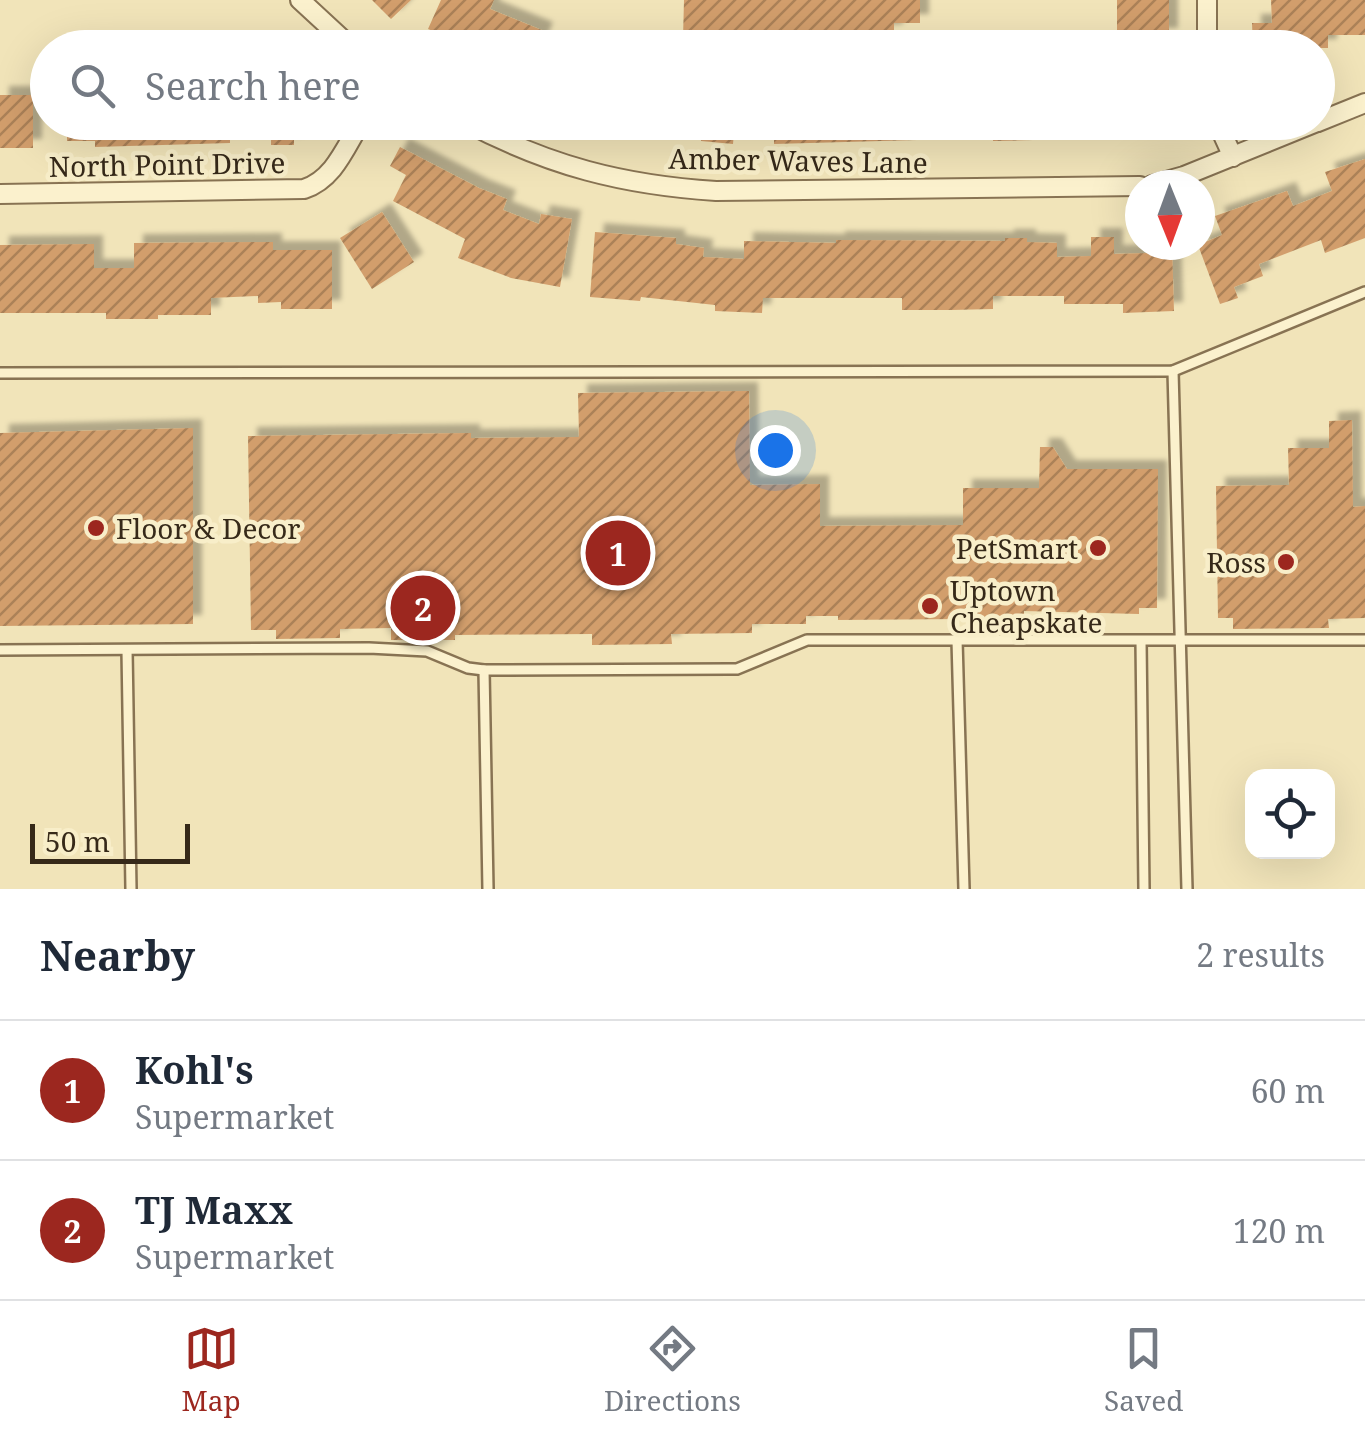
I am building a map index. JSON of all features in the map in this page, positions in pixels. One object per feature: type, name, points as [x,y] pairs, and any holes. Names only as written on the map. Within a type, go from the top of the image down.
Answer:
[{"type":"street","points":[[300,0],[332,30]]},
{"type":"street","points":[[1207,0],[1207,30]]},
{"type":"street","points":[[1335,115],[1365,103]]},
{"type":"street","name":"North Point Drive","points":[[0,194],[304,189],[324,180],[350,140]]},
{"type":"street","name":"Amber Waves Lane","points":[[501,140],[581,172],[674,188],[716,191],[1125,186]]},
{"type":"street","points":[[1226,140],[1233,157]]},
{"type":"street","points":[[1195,170],[1274,140]]},
{"type":"lane","points":[[0,373],[1174,371],[1365,292]]},
{"type":"lane","points":[[1174,371],[1186,889]]},
{"type":"lane","points":[[0,650],[427,651],[468,668],[484,670],[736,669],[808,640],[1365,640]]},
{"type":"lane","points":[[957,640],[964,889]]},
{"type":"lane","points":[[1141,641],[1144,889]]},
{"type":"lane","points":[[126,650],[131,889]]},
{"type":"lane","points":[[484,670],[488,889]]},
{"type":"building","points":[[372,0],[411,0],[391,19]]},
{"type":"building","points":[[441,0],[494,0],[490,9],[542,30],[430,30]]},
{"type":"building","points":[[684,0],[920,0],[920,23],[894,23],[894,30],[683,30]]},
{"type":"building","points":[[1117,0],[1169,0],[1169,30],[1117,30]]},
{"type":"building","points":[[1271,0],[1365,0],[1365,35],[1335,35],[1335,30],[1252,30],[1252,23],[1272,23]]},
{"type":"building","points":[[0,95],[30,95],[33,148],[0,148]]},
{"type":"building","points":[[230,140],[230,143],[95,147],[95,141],[67,141]]},
{"type":"building","points":[[271,140],[294,140],[294,145],[271,145]]},
{"type":"building","points":[[701,140],[733,140],[733,144]]},
{"type":"building","points":[[774,140],[917,140],[774,144]]},
{"type":"building","points":[[400,147],[507,199],[503,210],[539,224],[541,214],[572,219],[560,287],[511,278],[458,258],[465,239],[393,201],[406,175],[390,166]]},
{"type":"building","points":[[1365,159],[1365,238],[1325,253],[1321,240],[1259,264],[1263,276],[1234,287],[1238,298],[1220,304],[1204,260],[1215,260],[1215,238],[1222,235],[1215,216],[1287,191],[1293,206],[1332,191],[1325,172]]},
{"type":"building","points":[[382,212],[414,262],[372,289],[340,238]]},
{"type":"building","points":[[595,232],[676,238],[676,244],[704,248],[703,257],[744,259],[744,241],[1027,238],[1027,242],[1057,243],[1057,257],[1091,256],[1091,237],[1114,237],[1114,254],[1125,254],[1125,260],[1172,260],[1174,311],[1123,313],[1123,304],[1064,304],[1064,296],[993,296],[993,309],[952,310],[902,310],[902,298],[763,298],[762,313],[715,311],[715,305],[641,297],[640,301],[590,297]]},
{"type":"building","points":[[273,242],[273,250],[332,250],[332,309],[281,309],[281,302],[258,303],[258,296],[211,298],[211,315],[158,315],[158,319],[106,319],[106,313],[0,313],[0,245],[94,244],[94,268],[134,268],[134,243]]},
{"type":"building","points":[[749,391],[750,485],[820,484],[820,526],[963,525],[963,488],[1039,488],[1040,447],[1053,447],[1067,469],[1158,469],[1157,608],[1139,608],[1139,614],[1024,611],[1024,618],[838,620],[838,616],[806,616],[806,624],[752,624],[752,633],[671,634],[672,644],[592,645],[592,634],[455,635],[455,640],[391,640],[391,628],[340,629],[340,638],[276,639],[276,630],[251,630],[248,436],[471,433],[471,438],[579,437],[578,393]]},
{"type":"building","name":"Ross","points":[[1352,420],[1353,507],[1365,506],[1365,618],[1328,619],[1329,628],[1233,629],[1233,618],[1218,618],[1216,486],[1289,485],[1288,448],[1329,448],[1329,421]]},
{"type":"building","name":"Floor & Decor","points":[[193,428],[193,624],[0,626],[0,433]]},
{"type":"place","name":"Floor & Decor","points":[[96,528]]},
{"type":"place","name":"PetSmart","points":[[1098,548]]},
{"type":"place","name":"Kohl's","points":[[618,553]]},
{"type":"place","name":"Ross","points":[[1286,562]]},
{"type":"place","name":"Uptown Cheapskate","points":[[930,606]]},
{"type":"place","name":"TJ Maxx","points":[[423,608]]}]
